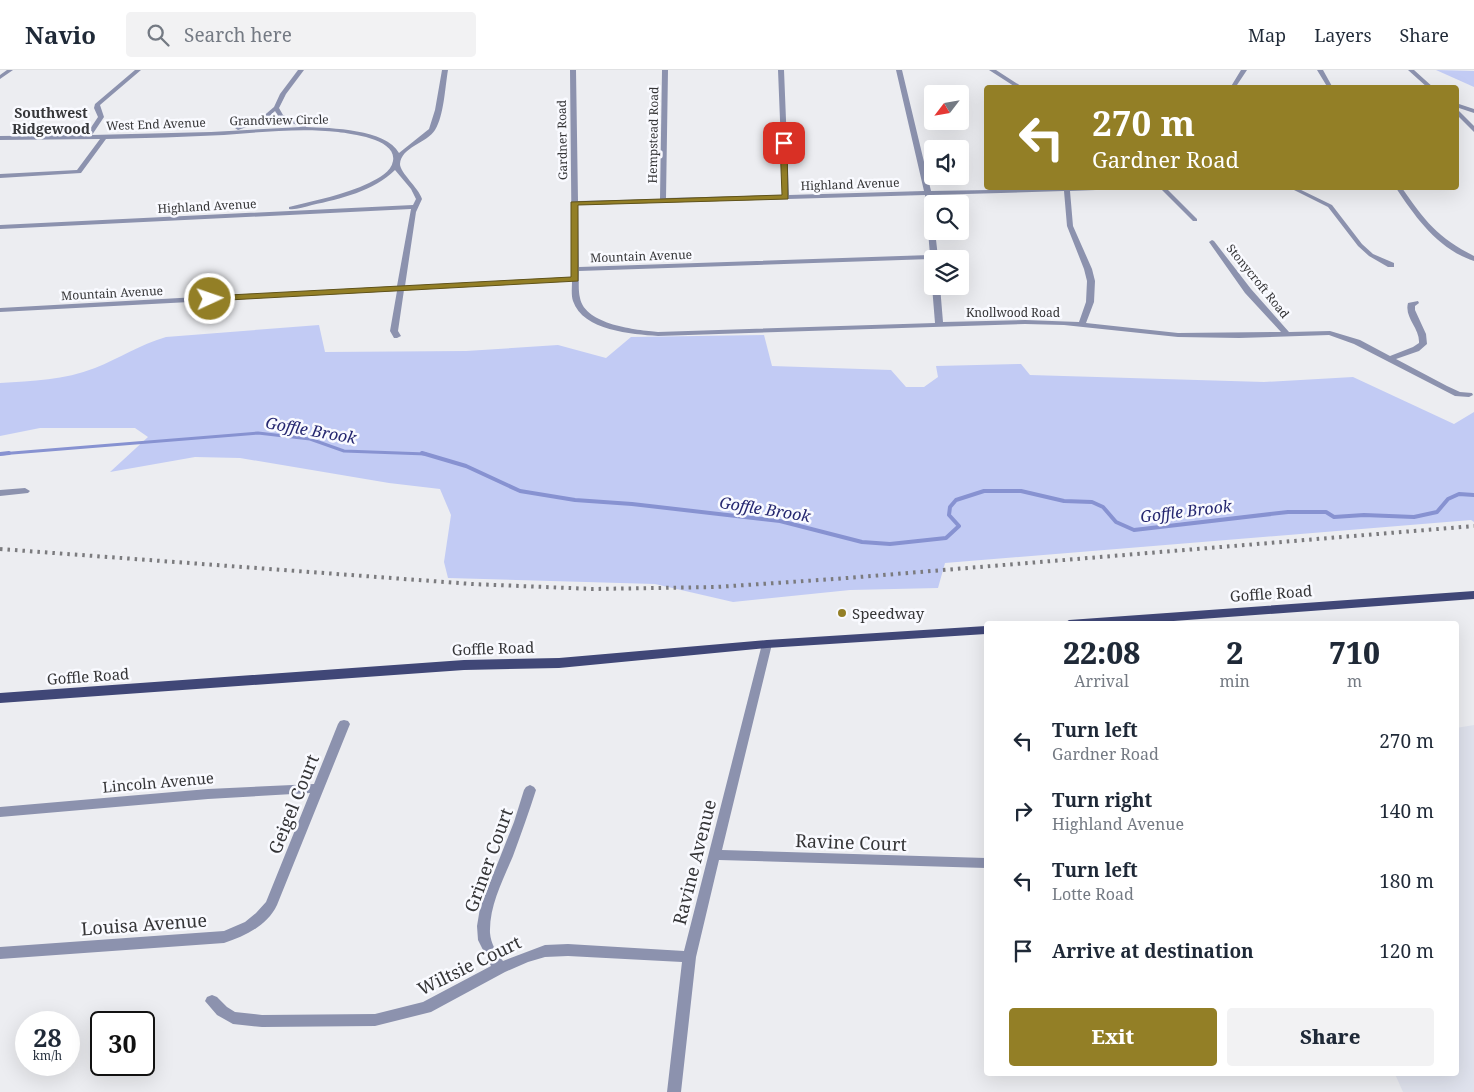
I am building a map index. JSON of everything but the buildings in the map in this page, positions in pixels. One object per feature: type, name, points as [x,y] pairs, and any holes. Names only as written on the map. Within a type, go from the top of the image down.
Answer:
[{"type":"main road","name":"Goffle Road","points":[[1111,621],[1474,595]]},
{"type":"main road","name":"Goffle Road","points":[[0,698],[464,665],[559,663],[767,644],[984,630]]},
{"type":"street","points":[[0,77],[10,70]]},
{"type":"street","points":[[87,138],[101,117],[97,105],[138,70]]},
{"type":"street","name":"West End Avenue","points":[[0,138],[87,138],[204,134],[226,131],[254,123],[268,116],[276,108],[283,94],[301,70]]},
{"type":"street","points":[[227,217],[291,208],[345,195],[377,181],[392,170],[401,155],[425,137],[434,126],[445,70]]},
{"type":"street","name":"Gardner Road","points":[[573,70],[575,269]]},
{"type":"street","name":"Hempstead Road","points":[[663,201],[665,70]]},
{"type":"street","points":[[781,70],[786,197]]},
{"type":"street","points":[[899,70],[927,193],[933,250]]},
{"type":"street","points":[[992,70],[1017,85]]},
{"type":"street","points":[[1234,85],[1244,70]]},
{"type":"street","points":[[1320,70],[1330,85]]},
{"type":"street","points":[[1411,70],[1428,85]]},
{"type":"street","points":[[1459,106],[1474,111]]},
{"type":"street","points":[[276,108],[281,116],[312,129]]},
{"type":"street","points":[[1459,113],[1474,130]]},
{"type":"street","name":"Grandview Circle","points":[[204,134],[312,129],[357,133],[380,141],[395,151],[399,172],[415,187],[419,199],[416,207]]},
{"type":"street","points":[[0,176],[79,172],[104,137]]},
{"type":"street","name":"Highland Avenue","points":[[574,203],[1011,190]]},
{"type":"street","points":[[1067,190],[1070,226],[1091,281],[1090,302],[1082,325]]},
{"type":"street","points":[[1165,190],[1195,220]]},
{"type":"street","points":[[1297,190],[1330,206],[1360,245],[1371,255],[1391,265]]},
{"type":"street","points":[[1400,190],[1426,228],[1441,241],[1474,258]]},
{"type":"street","points":[[397,336],[394,331],[400,288],[413,212],[416,207]]},
{"type":"street","name":"Highland Avenue","points":[[0,227],[416,207]]},
{"type":"street","name":"Stonycroft Road","points":[[1212,242],[1248,291],[1287,334]]},
{"type":"street","name":"Mountain Avenue","points":[[0,310],[575,279],[575,269],[924,258]]},
{"type":"street","name":"Knollwood Road","points":[[575,279],[576,300],[586,314],[603,324],[636,332],[658,334],[698,333],[1033,322],[1178,335],[1336,334],[1357,342],[1444,388],[1458,394],[1469,395]]},
{"type":"street","points":[[937,295],[940,324]]},
{"type":"street","points":[[1389,359],[1416,349],[1423,344],[1422,334],[1410,312],[1410,305],[1414,302]]},
{"type":"street","points":[[0,493],[25,491]]},
{"type":"street","name":"Ravine Avenue","points":[[674,1092],[689,956],[767,644]]},
{"type":"street","name":"Geigel Court","points":[[274,898],[344,724]]},
{"type":"street","name":"Lincoln Avenue","points":[[0,812],[198,795],[318,788]]},
{"type":"street","name":"Griner Court","points":[[500,968],[486,949],[484,939],[486,908],[520,822],[530,790]]},
{"type":"street","name":"Ravine Court","points":[[714,855],[984,863]]},
{"type":"street","name":"Louisa Avenue","points":[[0,953],[224,937],[252,925],[263,916],[274,898]]},
{"type":"street","name":"Wiltsie Court","points":[[212,1001],[233,1018],[262,1021],[375,1020],[426,1008],[500,968],[524,957],[545,951],[568,950],[689,956]]},
{"type":"shaded area","points":[[1436,70],[1474,71],[1474,87]]},
{"type":"shaded area","points":[[319,325],[325,352],[466,351],[558,345],[606,358],[631,337],[764,335],[772,366],[891,370],[906,387],[924,387],[938,377],[936,366],[1021,364],[1030,375],[1264,382],[1353,377],[1454,424],[1474,412],[1474,522],[1471,520],[945,563],[938,588],[850,590],[733,602],[655,584],[448,578],[444,562],[451,515],[440,489],[389,483],[240,458],[195,457],[110,472],[148,437],[135,428],[40,428],[0,436],[0,383],[48,379],[83,372],[166,337]]},
{"type":"shaded area","points":[[1474,725],[1474,1092],[1403,1092],[1396,1076],[1459,1076],[1459,728]]},
{"type":"waterway","name":"Goffle Brook","points":[[9,453],[0,454],[258,433],[310,439],[344,451],[425,454]]},
{"type":"waterway","name":"Goffle Brook","points":[[425,454],[466,466],[520,491],[575,500],[632,504],[780,521],[862,542],[890,544],[946,538],[959,526],[949,515],[950,507],[956,500],[984,491],[1021,491],[1064,501],[1092,502],[1103,507],[1116,522],[1134,530],[1288,512],[1326,512],[1334,517],[1364,515],[1414,517],[1437,512],[1448,499],[1459,494],[1474,495]]},
{"type":"railway","points":[[0,549],[472,584],[593,589],[716,587],[835,579],[1474,526]]},
{"type":"place","name":"Speedway","points":[[842,613]]},
{"type":"district","name":"Southwest Ridgewood","points":[[51,120]]},
{"type":"route","points":[[210,299],[575,279],[574,203],[786,197],[784,143]]}]
